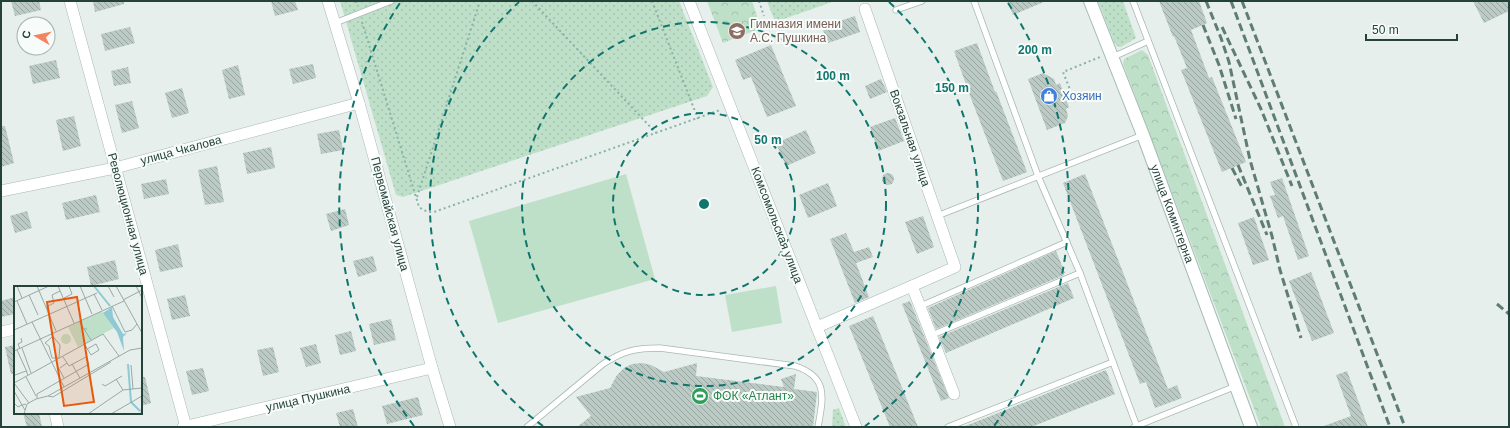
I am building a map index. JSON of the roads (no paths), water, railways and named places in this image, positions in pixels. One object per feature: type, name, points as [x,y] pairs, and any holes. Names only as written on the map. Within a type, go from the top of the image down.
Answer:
[{"type":"street","name":"Революционная улица","points":[[70,1],[185,427]]},
{"type":"street","name":"Первомайская улица","points":[[328,1],[360,103],[432,368],[450,427]]},
{"type":"street","name":"Комсомольская улица","points":[[689,1],[856,427]]},
{"type":"street","name":"улица Коминтерна","points":[[1090,1],[1107,57],[1143,135],[1251,427]]},
{"type":"street","name":"Вокзальная улица","points":[[865,9],[955,267],[912,286]]},
{"type":"street","name":"улица Чкалова","points":[[1,191],[115,168],[360,103]]},
{"type":"street","points":[[816,327],[912,286],[954,394]]},
{"type":"street","points":[[1,332],[14,329]]},
{"type":"street","name":"улица Пушкина","points":[[185,427],[432,368]]},
{"type":"street","points":[[55,414],[58,427]]},
{"type":"lane","points":[[335,23],[391,1]]},
{"type":"lane","points":[[896,10],[922,1]]},
{"type":"lane","points":[[974,1],[1038,176],[1080,273],[1135,427],[1236,386]]},
{"type":"lane","points":[[1133,1],[1296,427]]},
{"type":"lane","points":[[1107,57],[1148,41]]},
{"type":"lane","points":[[937,216],[1143,135]]},
{"type":"lane","points":[[921,306],[1066,242]]},
{"type":"lane","points":[[932,336],[1080,273]]},
{"type":"lane","points":[[528,427],[612,358],[630,350],[640,348],[660,348],[795,366],[806,370],[816,377],[822,390],[818,427]]},
{"type":"lane","points":[[948,427],[1113,362]]},
{"type":"railway","points":[[1206,1],[1229,62],[1250,160],[1272,236],[1280,270],[1301,338]]},
{"type":"railway","points":[[1231,1],[1390,427]]},
{"type":"railway","points":[[1242,1],[1405,427]]},
{"type":"railway","points":[[1203,25],[1219,65],[1236,119]]},
{"type":"railway","points":[[1222,27],[1261,109],[1292,186]]},
{"type":"railway","points":[[1238,165],[1267,235]]},
{"type":"railway","points":[[1232,168],[1242,187]]},
{"type":"railway","points":[[1497,304],[1509,314]]},
{"type":"place","name":"Гимназия имени А.С. Пушкина","points":[[737,31]]},
{"type":"place","name":"Хозяин","points":[[1049,96]]},
{"type":"place","name":"ФОК «Атлант»","points":[[700,396]]}]
